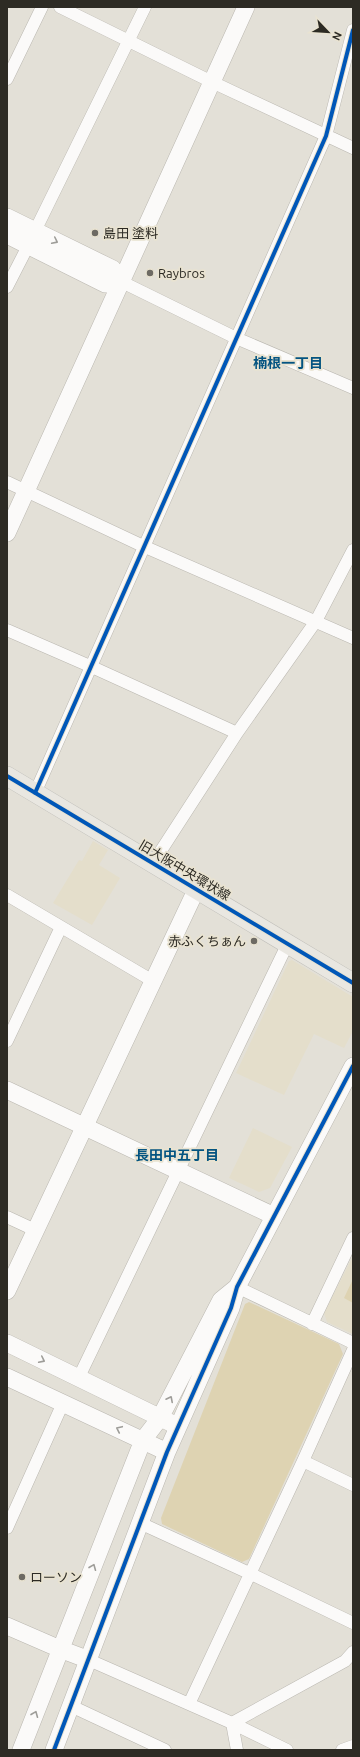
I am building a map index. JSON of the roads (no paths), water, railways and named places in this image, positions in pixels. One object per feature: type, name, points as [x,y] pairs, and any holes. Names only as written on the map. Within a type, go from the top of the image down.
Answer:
[{"type":"main road","name":"旧大阪中央環状線","points":[[7,776],[197,888],[353,983]]},
{"type":"street","points":[[7,79],[42,7]]},
{"type":"street","points":[[60,7],[212,82],[353,148]]},
{"type":"street","points":[[7,287],[145,7]]},
{"type":"street","points":[[7,533],[246,7]]},
{"type":"street","points":[[35,793],[92,667],[143,546],[326,136],[353,30]]},
{"type":"street","points":[[7,217],[32,238]]},
{"type":"street","points":[[7,235],[32,238],[113,269],[122,282],[236,338],[353,388]]},
{"type":"street","points":[[7,482],[143,546],[353,638]]},
{"type":"street","points":[[153,863],[237,734],[316,621],[353,550]]},
{"type":"street","points":[[7,630],[92,667],[237,734]]},
{"type":"street","points":[[7,1291],[197,888]]},
{"type":"street","points":[[7,895],[153,982]]},
{"type":"street","points":[[7,1041],[61,927]]},
{"type":"street","points":[[79,1378],[288,943]]},
{"type":"street","points":[[54,1750],[167,1452],[231,1308],[237,1287],[353,1066]]},
{"type":"street","points":[[7,1090],[274,1216]]},
{"type":"street","points":[[7,1217],[35,1230]]},
{"type":"street","points":[[312,1324],[353,1238]]},
{"type":"street","points":[[237,1287],[353,1343]]},
{"type":"street","points":[[20,1750],[143,1440],[160,1418],[221,1300],[237,1287]]},
{"type":"street","points":[[7,1343],[178,1426]]},
{"type":"street","points":[[189,1704],[303,1461],[353,1350]]},
{"type":"street","points":[[7,1377],[167,1452]]},
{"type":"street","points":[[7,1528],[63,1403]]},
{"type":"street","points":[[303,1461],[353,1485]]},
{"type":"street","points":[[140,1523],[250,1573],[353,1623]]},
{"type":"street","points":[[7,1626],[60,1650],[89,1660],[232,1723],[287,1750]]},
{"type":"street","points":[[232,1723],[345,1661],[353,1652]]},
{"type":"street","points":[[71,1706],[165,1750]]},
{"type":"street","points":[[232,1723],[237,1750]]},
{"type":"street","points":[[342,1750],[353,1746]]},
{"type":"place","name":"島田 塗料","points":[[95,233]]},
{"type":"place","name":"Raybros","points":[[150,273]]},
{"type":"place","name":"赤ふくちぁん","points":[[254,941]]},
{"type":"place","name":"ローソン","points":[[22,1577]]},
{"type":"district","name":"楠根一丁目","points":[[288,363]]},
{"type":"district","name":"長田中五丁目","points":[[177,1155]]}]
